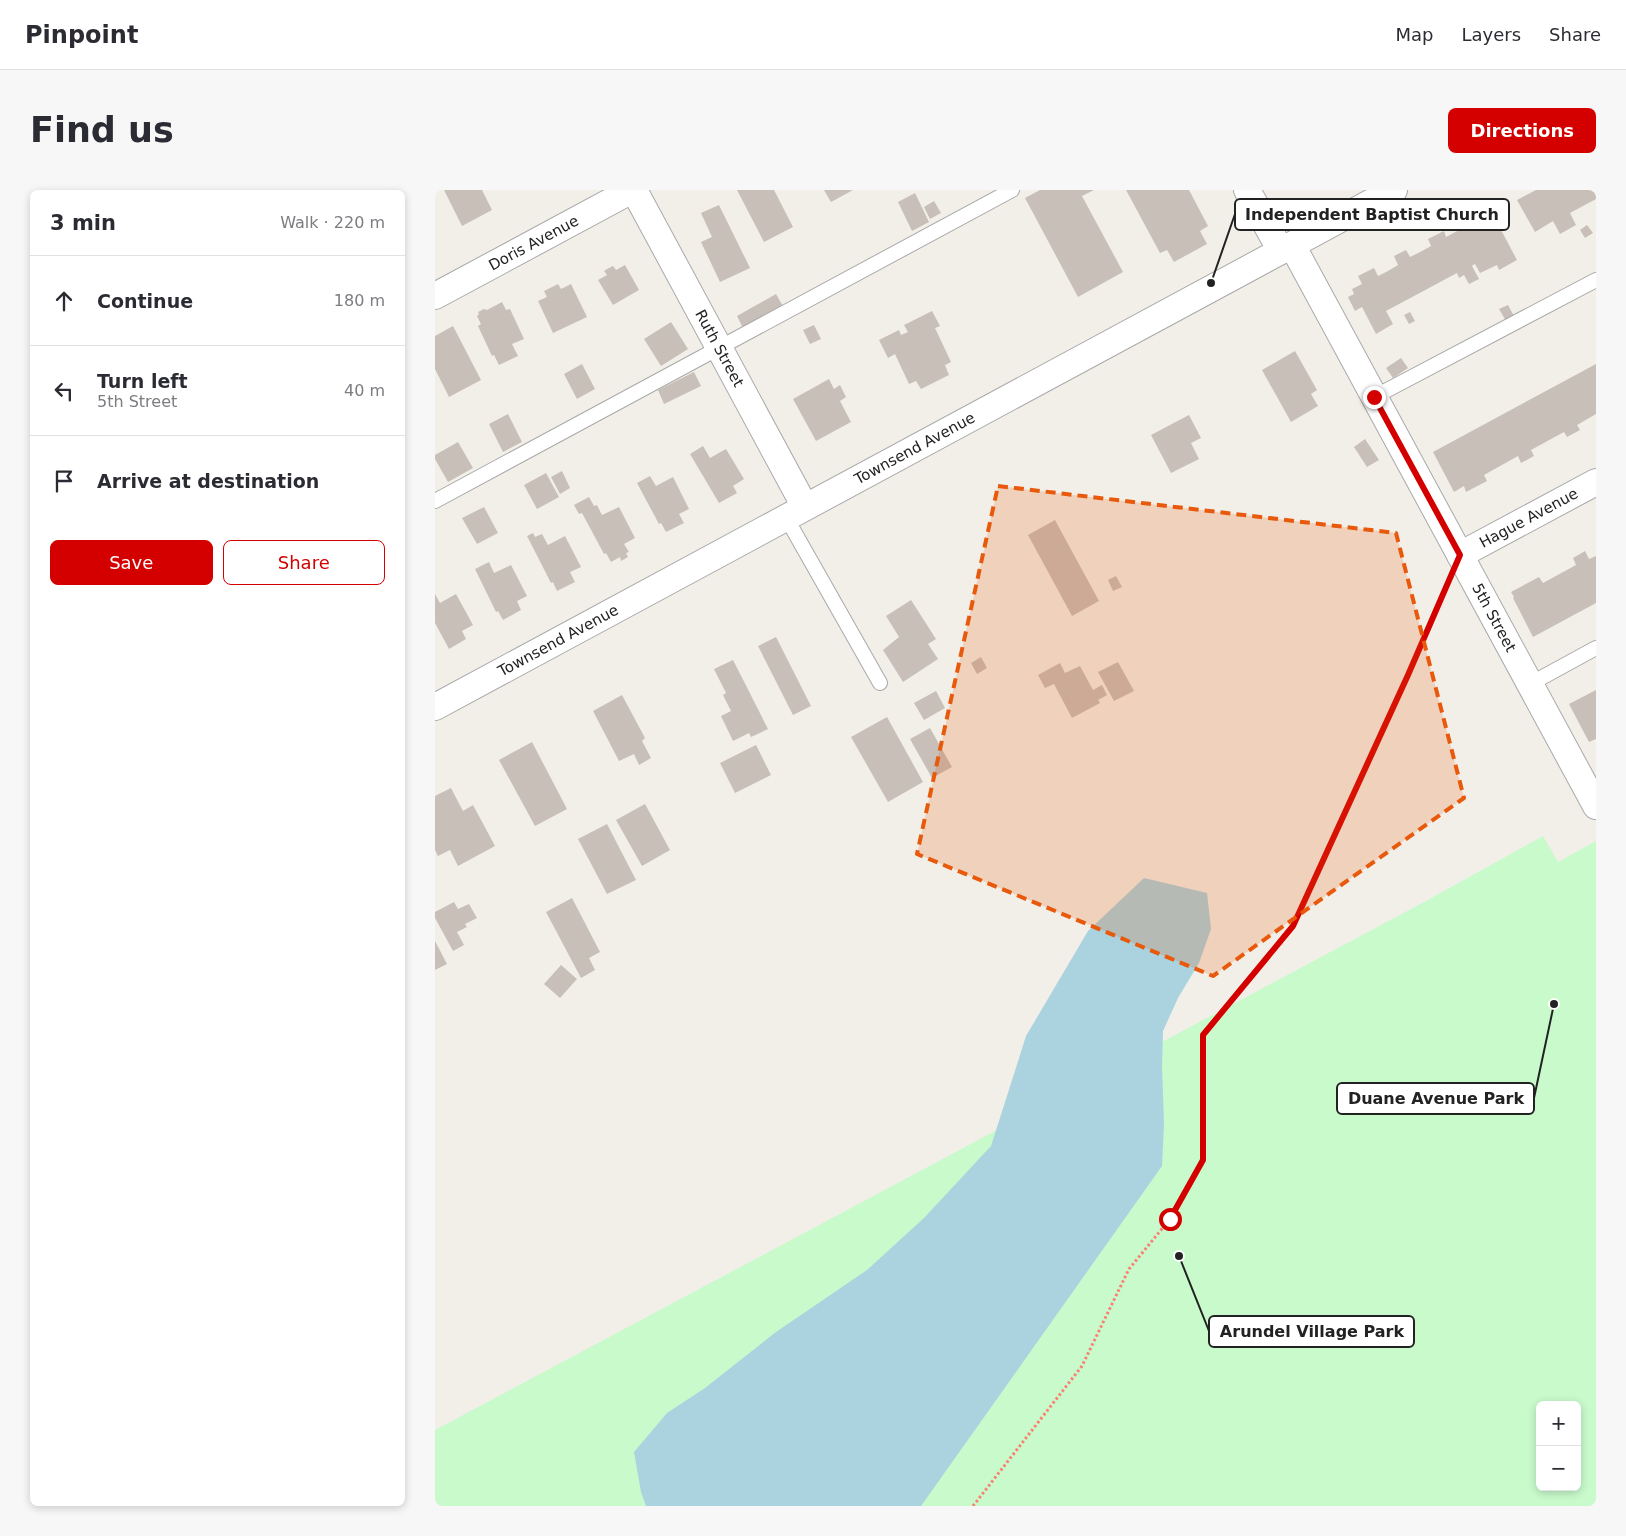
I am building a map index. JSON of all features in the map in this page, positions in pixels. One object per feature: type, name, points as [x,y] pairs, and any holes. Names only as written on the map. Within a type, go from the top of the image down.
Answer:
[{"type":"street","name":"Doris Avenue","points":[[435,296],[633,190]]},
{"type":"street","name":"Ruth Street","points":[[633,190],[719,348],[796,513]]},
{"type":"street","name":"5th Street","points":[[1247,190],[1286,248],[1374,397],[1596,806]]},
{"type":"street","name":"Townsend Avenue","points":[[435,707],[1395,190]]},
{"type":"street","name":"Hague Avenue","points":[[1460,555],[1596,482]]},
{"type":"lane","points":[[435,501],[1013,190]]},
{"type":"lane","points":[[1374,397],[1596,280]]},
{"type":"lane","points":[[796,513],[880,683]]},
{"type":"lane","points":[[1530,684],[1596,648]]},
{"type":"path","points":[[973,1506],[1082,1366],[1129,1269],[1170,1219],[1203,1160],[1203,1035],[1293,926],[1408,675],[1460,555]]},
{"type":"highlighted area","points":[[998,486],[1396,533],[1464,798],[1213,976],[917,854]]},
{"type":"green space","points":[[1543,836],[1558,862],[1596,841],[1596,1506],[435,1506],[435,1430],[1426,901]]},
{"type":"water","points":[[1144,878],[1207,893],[1211,929],[1199,963],[1178,998],[1163,1031],[1164,1124],[1162,1166],[921,1506],[646,1506],[641,1492],[634,1452],[667,1413],[705,1388],[776,1332],[867,1270],[924,1218],[991,1146],[1026,1036],[1088,931]]},
{"type":"building","points":[[444,190],[482,190],[492,210],[462,226]]},
{"type":"building","points":[[737,190],[774,190],[793,227],[764,242]]},
{"type":"building","points":[[824,190],[853,190],[831,202]]},
{"type":"building","points":[[1040,190],[1094,190],[1082,196],[1123,272],[1078,297],[1025,198]]},
{"type":"building","points":[[1126,190],[1189,190],[1208,226],[1200,231],[1207,244],[1174,262],[1167,250],[1160,253]]},
{"type":"building","points":[[1536,190],[1596,190],[1596,199],[1570,213],[1576,225],[1560,234],[1553,221],[1535,232],[1517,200]]},
{"type":"building","points":[[915,193],[929,222],[912,231],[898,202]]},
{"type":"building","points":[[934,201],[941,213],[930,219],[924,207]]},
{"type":"building","points":[[719,205],[750,268],[720,282],[701,242],[712,237],[701,213]]},
{"type":"building","points":[[1477,210],[1481,219],[1492,213],[1517,260],[1499,270],[1497,265],[1480,273],[1475,264],[1473,265],[1479,279],[1469,284],[1464,275],[1459,278],[1457,273],[1386,311],[1393,324],[1376,334],[1362,307],[1355,311],[1348,297],[1354,294],[1352,289],[1362,284],[1358,276],[1374,268],[1378,276],[1388,271],[1398,265],[1394,256],[1406,250],[1410,257],[1422,251],[1431,246],[1428,239],[1444,231],[1446,237],[1461,229],[1457,221]]},
{"type":"building","points":[[1587,225],[1593,233],[1585,238],[1580,230]]},
{"type":"building","points":[[625,265],[639,290],[613,305],[598,280],[607,275],[604,271],[607,269],[613,266],[616,270]]},
{"type":"building","points":[[558,284],[561,289],[571,284],[587,317],[553,333],[538,301],[547,297],[544,291]]},
{"type":"building","points":[[776,294],[784,308],[744,330],[737,316]]},
{"type":"building","points":[[502,302],[506,310],[510,309],[524,339],[512,344],[518,356],[499,365],[494,355],[492,356],[478,326],[481,324],[477,316],[478,312],[484,309],[487,310]]},
{"type":"building","points":[[1508,305],[1514,316],[1506,321],[1499,309]]},
{"type":"building","points":[[932,311],[940,326],[935,328],[951,362],[945,365],[949,375],[921,389],[916,381],[909,384],[895,354],[888,358],[879,340],[899,330],[901,335],[908,332],[904,325]]},
{"type":"building","points":[[1410,312],[1415,321],[1409,324],[1404,315]]},
{"type":"building","points":[[671,322],[688,349],[661,366],[644,339]]},
{"type":"building","points":[[814,325],[821,339],[810,344],[803,330]]},
{"type":"building","points":[[453,326],[481,380],[449,397],[435,369],[435,336]]},
{"type":"building","points":[[1295,351],[1317,390],[1311,394],[1318,406],[1291,422],[1262,370]]},
{"type":"building","points":[[1401,358],[1408,368],[1393,378],[1386,368]]},
{"type":"building","points":[[582,364],[595,389],[577,399],[564,374]]},
{"type":"building","points":[[1596,364],[1596,414],[1577,425],[1580,430],[1567,437],[1564,432],[1531,450],[1534,456],[1521,463],[1518,456],[1484,475],[1487,481],[1466,492],[1464,486],[1454,492],[1433,452]]},
{"type":"building","points":[[694,372],[701,386],[664,404],[658,390]]},
{"type":"building","points":[[829,379],[834,389],[840,385],[846,397],[840,401],[851,422],[816,441],[793,399]]},
{"type":"building","points":[[508,414],[522,442],[503,452],[489,424]]},
{"type":"building","points":[[1189,415],[1201,438],[1191,443],[1199,459],[1171,473],[1151,435]]},
{"type":"building","points":[[1365,439],[1379,460],[1367,467],[1354,447]]},
{"type":"building","points":[[458,442],[473,468],[448,482],[435,459],[435,455]]},
{"type":"building","points":[[703,446],[710,458],[726,449],[744,479],[733,486],[737,493],[719,503],[690,454]]},
{"type":"building","points":[[562,471],[570,488],[560,494],[551,477]]},
{"type":"building","points":[[546,473],[559,497],[537,509],[524,485]]},
{"type":"building","points":[[650,476],[656,486],[673,477],[689,509],[679,514],[684,523],[666,532],[661,523],[659,524],[637,483]]},
{"type":"building","points":[[589,497],[594,506],[597,505],[602,515],[619,507],[635,538],[624,544],[629,552],[626,553],[628,557],[621,561],[620,557],[611,562],[606,553],[604,554],[582,513],[579,514],[574,505]]},
{"type":"building","points":[[484,507],[498,533],[477,544],[462,518]]},
{"type":"building","points":[[1055,520],[1099,601],[1072,616],[1028,535]]},
{"type":"building","points":[[533,533],[535,537],[542,534],[548,545],[565,536],[581,567],[570,572],[575,582],[557,591],[527,536]]},
{"type":"building","points":[[1585,551],[1589,559],[1596,556],[1596,603],[1533,637],[1511,592],[1539,577],[1543,583],[1576,565],[1573,558]]},
{"type":"building","points":[[489,562],[494,573],[511,565],[527,596],[517,601],[521,610],[503,620],[498,611],[496,612],[475,569]]},
{"type":"building","points":[[1116,576],[1122,587],[1113,591],[1108,580]]},
{"type":"building","points":[[435,594],[440,603],[456,594],[473,625],[462,631],[466,639],[449,649],[435,623]]},
{"type":"building","points":[[911,600],[936,639],[928,644],[938,659],[903,682],[883,650],[899,637],[886,616]]},
{"type":"building","points":[[776,637],[811,706],[793,715],[758,646]]},
{"type":"building","points":[[981,657],[987,668],[977,674],[971,663]]},
{"type":"building","points":[[733,660],[768,729],[751,737],[749,733],[733,741],[721,716],[731,711],[723,695],[726,693],[714,669]]},
{"type":"building","points":[[1118,662],[1134,691],[1114,701],[1098,672]]},
{"type":"building","points":[[1060,663],[1065,673],[1080,666],[1093,690],[1102,685],[1107,695],[1098,700],[1100,703],[1072,718],[1054,684],[1045,688],[1038,675]]},
{"type":"building","points":[[1596,690],[1596,739],[1589,742],[1569,704]]},
{"type":"building","points":[[936,691],[945,708],[924,720],[914,703]]},
{"type":"building","points":[[622,695],[645,738],[642,741],[651,758],[639,765],[634,754],[619,761],[593,711]]},
{"type":"building","points":[[887,717],[923,782],[888,802],[851,737]]},
{"type":"building","points":[[930,728],[952,767],[932,778],[910,739]]},
{"type":"building","points":[[532,742],[567,809],[535,826],[499,760]]},
{"type":"building","points":[[756,745],[771,775],[735,793],[720,763]]},
{"type":"building","points":[[451,788],[463,811],[473,805],[495,846],[458,866],[450,850],[438,856],[435,850],[435,796]]},
{"type":"building","points":[[645,804],[670,850],[642,866],[616,820]]},
{"type":"building","points":[[607,824],[636,880],[607,894],[578,839]]},
{"type":"building","points":[[572,898],[600,952],[589,958],[595,970],[581,978],[546,912]]},
{"type":"building","points":[[454,902],[458,909],[469,904],[477,918],[465,924],[467,927],[457,932],[464,945],[453,951],[435,918],[435,912]]},
{"type":"building","points":[[435,941],[447,964],[435,970]]},
{"type":"building","points":[[561,965],[577,979],[560,998],[544,984]]},
{"type":"place","name":"Independent Baptist Church","points":[[1211,283]]},
{"type":"place","name":"Duane Avenue Park","points":[[1554,1004]]},
{"type":"place","name":"Arundel Village Park","points":[[1179,1256]]},
{"type":"route","points":[[1170,1219],[1203,1160],[1203,1035],[1293,926],[1408,675],[1460,555],[1374,397]]}]
